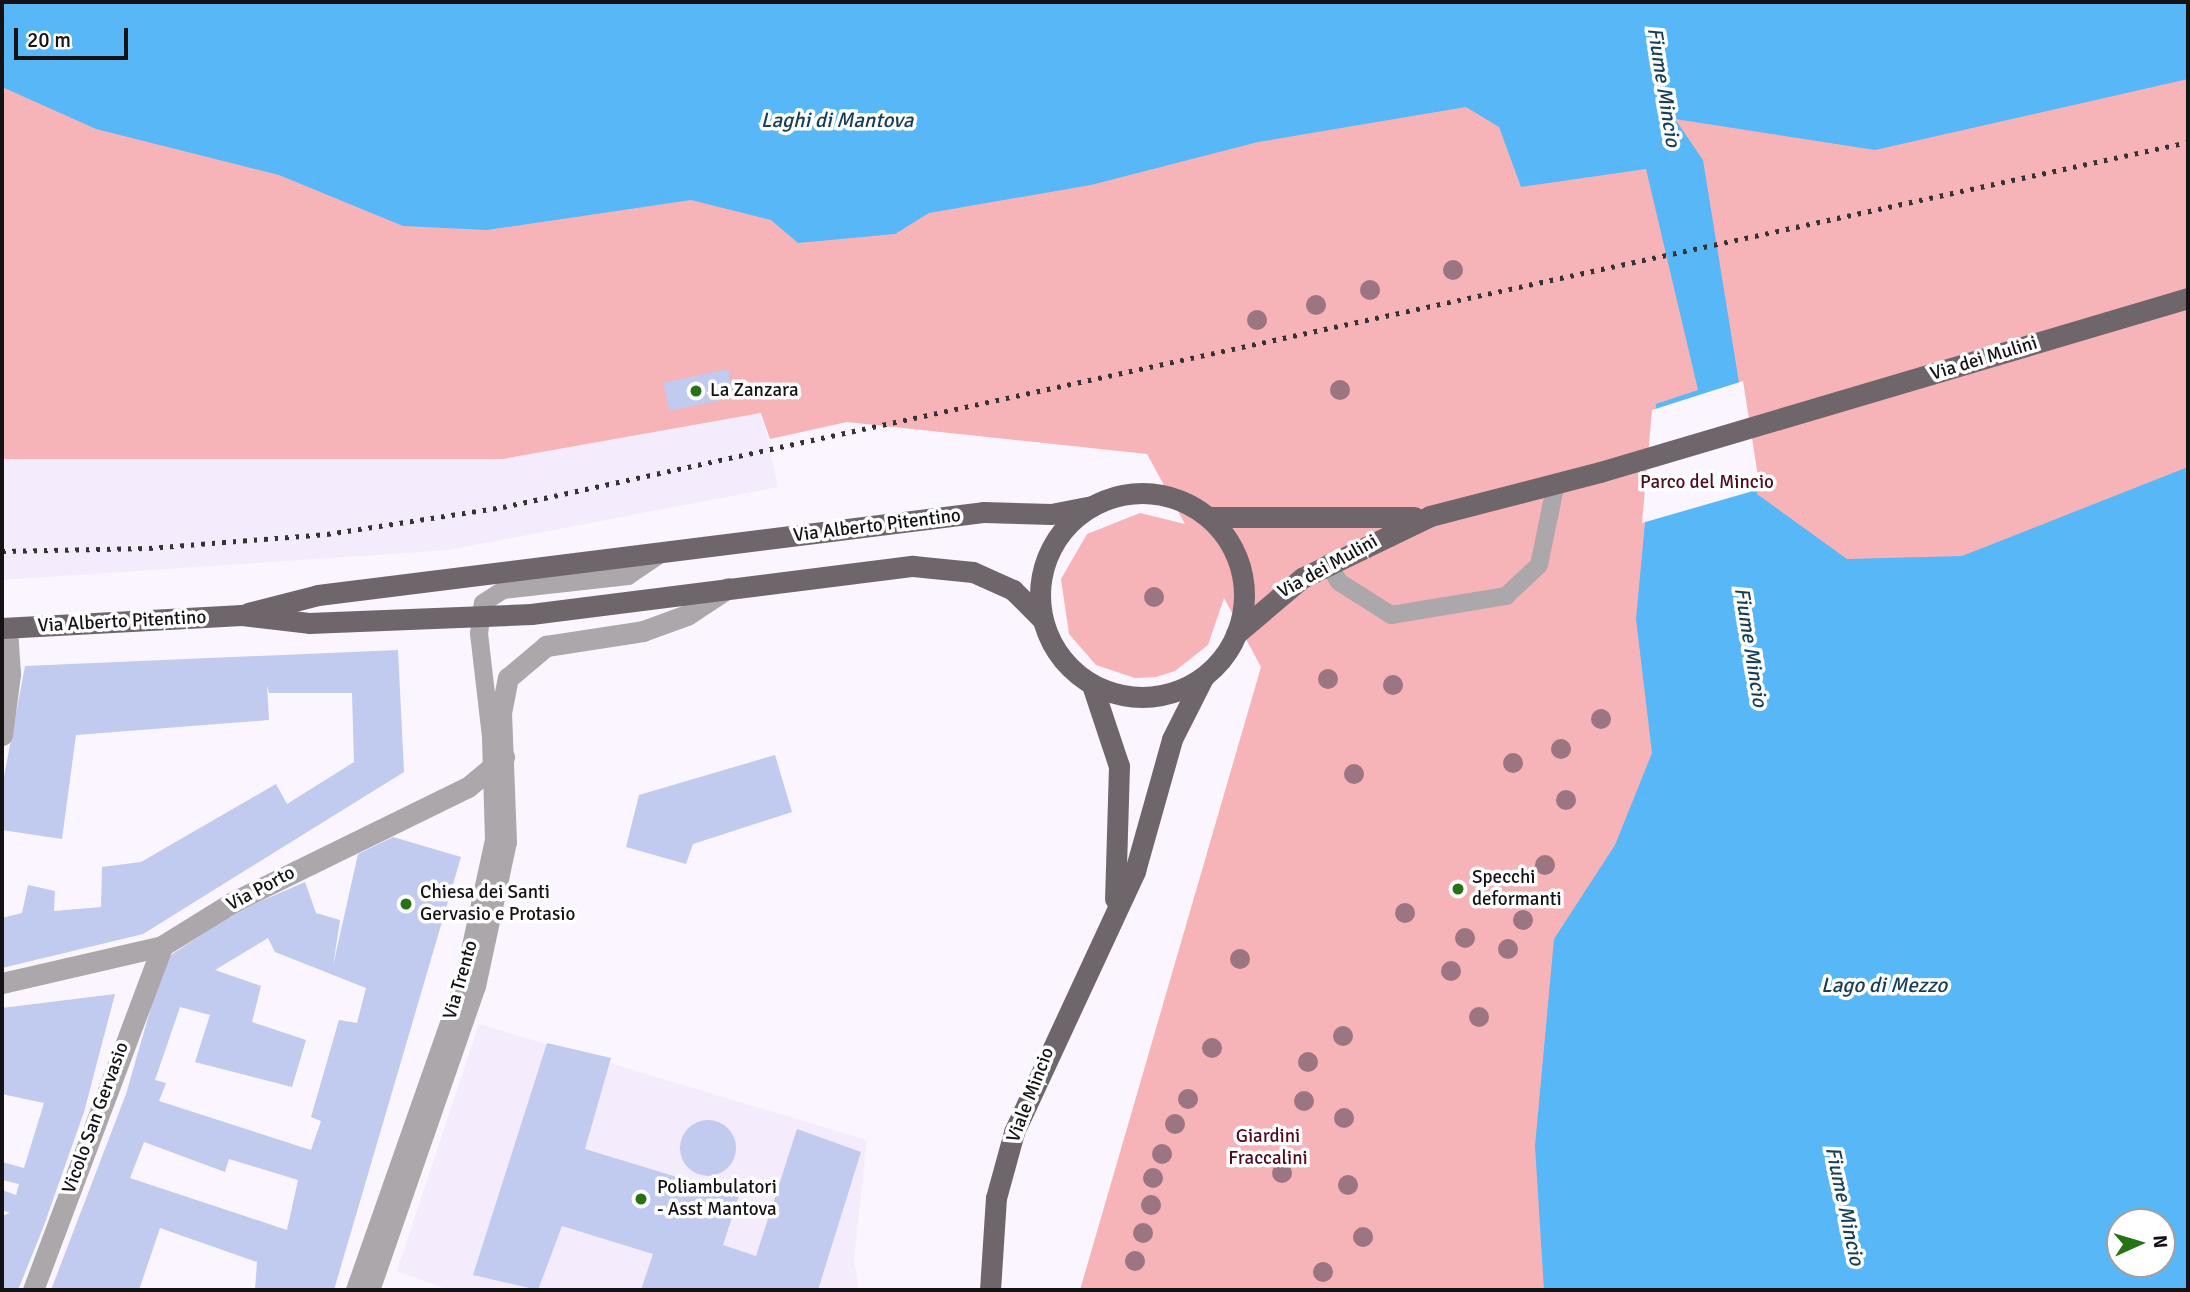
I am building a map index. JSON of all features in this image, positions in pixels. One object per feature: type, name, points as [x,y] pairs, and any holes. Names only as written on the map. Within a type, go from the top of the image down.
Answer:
[{"type":"main road","name":"Via dei Mulini","points":[[1430,516],[1324,522],[1209,517],[1167,496],[1143,492],[1092,506],[1073,519],[1046,560],[1042,619],[1059,656],[1092,685],[1133,698],[1159,697],[1203,678],[1237,634],[1272,598],[1328,563],[1430,516],[1600,472],[2188,298]]},
{"type":"main road","name":"Via Alberto Pitentino","points":[[242,615],[318,595],[983,512],[1051,514],[1092,506]]},
{"type":"main road","points":[[1209,517],[1242,576],[1237,634]]},
{"type":"main road","name":"Via Alberto Pitentino","points":[[4,628],[242,615],[309,623],[478,616],[913,566],[973,572],[1013,590],[1042,619]]},
{"type":"main road","name":"Viale Mincio","points":[[990,1290],[996,1198],[1014,1132],[1113,911],[1139,861],[1180,717],[1203,678]]},
{"type":"main road","name":"Viale Mincio","points":[[1092,685],[1121,784],[1113,911]]},
{"type":"street","name":"Via Alberto Pitentino","points":[[517,665],[546,646],[657,626],[728,588]]},
{"type":"street","points":[[2,734],[10,674],[4,628]]},
{"type":"street","name":"Via Trento","points":[[369,1290],[475,986],[506,842],[498,763],[503,694],[517,665]]},
{"type":"street","name":"Via Porto","points":[[2,983],[162,946],[233,902],[498,763]]},
{"type":"street","name":"Vicolo San Gervasio","points":[[33,1290],[162,946]]},
{"type":"lane","points":[[1328,563],[1339,582],[1391,615],[1506,596],[1539,565],[1556,483]]},
{"type":"lane","name":"Via Alberto Pitentino","points":[[478,616],[493,593],[628,576],[662,554]]},
{"type":"lane","name":"Via Trento","points":[[355,1290],[463,983],[494,840],[498,763],[478,616]]},
{"type":"shaded area","points":[[762,413],[778,487],[449,550],[2,580],[2,459],[503,459]]},
{"type":"shaded area","name":"Poliambulatori - Asst Mantova","points":[[479,1024],[867,1140],[854,1259],[859,1290],[449,1290],[397,1271]]},
{"type":"green space","name":"Parco del Mincio","points":[[2,2],[2188,2],[2188,1290],[1080,1290],[1261,667],[1224,598],[1208,645],[1175,671],[1156,677],[1135,678],[1096,665],[1069,634],[1061,579],[1087,534],[1140,513],[1185,524],[1147,454],[847,422],[770,439],[761,413],[503,459],[2,459]]},
{"type":"water","points":[[2,2],[2188,2],[2188,79],[1875,150],[1675,119],[1703,160],[1757,494],[1847,559],[1962,556],[2188,467],[2188,1290],[1544,1290],[1535,1146],[1554,939],[1615,845],[1652,753],[1636,619],[1656,404],[1698,390],[1646,169],[1521,187],[1499,127],[1466,107],[1258,142],[1091,185],[929,213],[895,234],[798,243],[771,220],[691,200],[487,230],[403,226],[279,175],[96,129],[2,87]]},
{"type":"pier","points":[[1743,381],[1760,489],[1642,523],[1652,410]]},
{"type":"building","points":[[728,369],[734,397],[669,411],[663,383]]},
{"type":"building","points":[[398,650],[404,772],[143,934],[2,968],[2,918],[22,913],[28,885],[55,891],[54,911],[101,907],[102,867],[141,862],[276,784],[287,804],[354,762],[352,693],[269,693],[267,685],[269,720],[76,735],[62,839],[2,830],[2,787],[25,666]]},
{"type":"building","points":[[775,755],[792,812],[693,844],[686,864],[626,847],[639,795]]},
{"type":"building","points":[[393,837],[461,857],[334,1290],[255,1290],[257,1262],[160,1228],[139,1290],[51,1290],[126,1094],[165,959],[234,913],[305,882],[316,913],[340,920],[333,966],[358,854]],"holes":[[[268,938],[275,952],[366,988],[357,1023],[339,1020],[311,1117],[321,1121],[311,1150],[159,1101],[166,1083],[155,1080],[180,1007],[210,1015],[195,1062],[292,1087],[306,1040],[252,1022],[261,986],[215,970]],[[144,1142],[225,1172],[229,1159],[298,1180],[287,1230],[130,1178]]]},
{"type":"building","points":[[115,994],[84,1112],[43,1228],[18,1290],[2,1290],[2,1216],[10,1213],[2,1210],[2,1190],[16,1195],[19,1184],[2,1180],[2,1162],[24,1168],[44,1103],[2,1094],[2,1008]]},
{"type":"building","points":[[547,1043],[611,1058],[585,1149],[739,1196],[723,1245],[756,1256],[797,1129],[861,1152],[818,1290],[641,1290],[653,1254],[562,1226],[538,1290],[473,1275]]},
{"type":"building","points":[[708,1120],[719,1122],[728,1128],[734,1137],[734,1159],[728,1168],[719,1174],[708,1176],[697,1174],[688,1168],[682,1159],[680,1148],[682,1137],[688,1128],[697,1122]]},
{"type":"railway","points":[[2,551],[149,548],[327,534],[503,507],[2188,142]]},
{"type":"place","name":"La Zanzara","points":[[696,391]]},
{"type":"place","name":"Specchi deformanti","points":[[1458,889]]},
{"type":"place","name":"Chiesa dei Santi Gervasio e Protasio","points":[[406,904]]},
{"type":"place","name":"Poliambulatori - Asst Mantova","points":[[641,1199]]},
{"type":"water label","name":"Fiume Mincio","points":[[1664,87]]},
{"type":"water label","name":"Laghi di Mantova","points":[[837,120]]},
{"type":"water label","name":"Fiume Mincio","points":[[1751,647]]},
{"type":"water label","name":"Lago di Mezzo","points":[[1884,985]]},
{"type":"water label","name":"Fiume Mincio","points":[[1845,1206]]},
{"type":"park label","name":"Giardini Fraccalini","points":[[1268,1148]]}]
